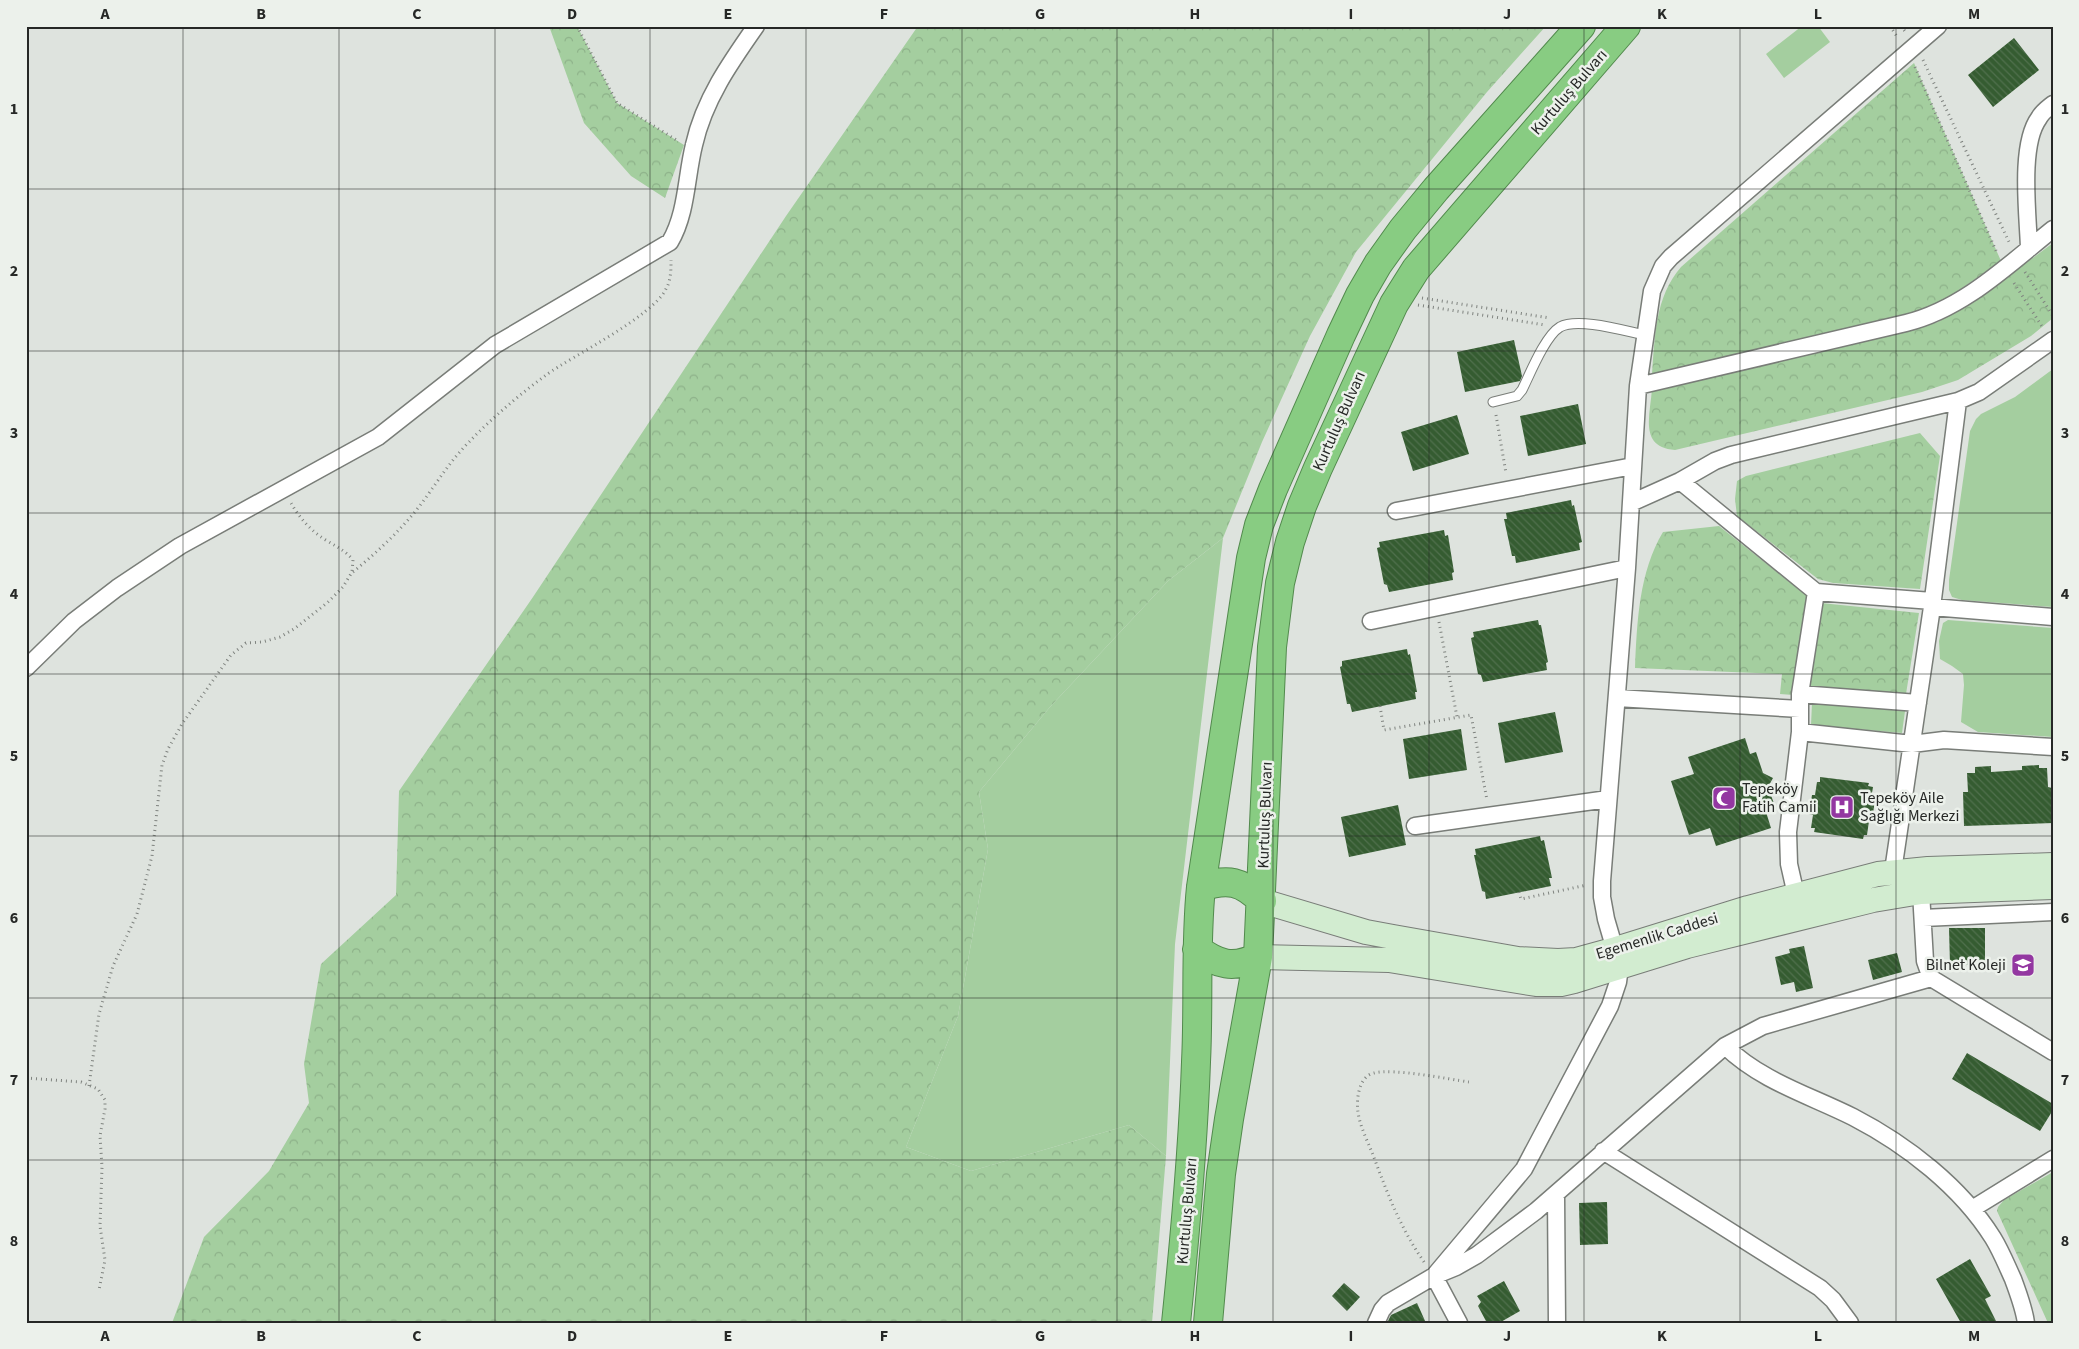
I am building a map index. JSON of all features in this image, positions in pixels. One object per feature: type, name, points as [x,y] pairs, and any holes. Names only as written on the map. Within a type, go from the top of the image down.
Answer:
[{"type":"highway","name":"Kurtuluş Bulvarı","points":[[1201,887],[1251,558],[1259,525],[1273,489],[1341,335],[1378,264],[1403,229],[1436,189],[1581,26]]},
{"type":"highway","name":"Kurtuluş Bulvarı","points":[[1262,902],[1272,648],[1280,583],[1290,542],[1302,506],[1394,304],[1416,269],[1626,26]]},
{"type":"highway","points":[[1226,881],[1251,890],[1262,902],[1258,956],[1246,962],[1222,964],[1211,960],[1197,949],[1201,887],[1226,881]]},
{"type":"highway","name":"Kurtuluş Bulvarı","points":[[1176,1323],[1192,1155],[1196,1058],[1197,949]]},
{"type":"highway","name":"Kurtuluş Bulvarı","points":[[1208,1323],[1224,1156],[1258,956]]},
{"type":"main road","name":"Egemenlik Caddesi","points":[[1258,956],[1389,960],[1536,984],[1550,984],[1574,981],[1618,958],[1748,908],[1878,874],[2053,865]]},
{"type":"main road","name":"Egemenlik Caddesi","points":[[1262,902],[1366,932],[1518,959],[1558,962],[1618,958],[1687,946],[1873,900],[1921,892],[2053,888]]},
{"type":"street","points":[[26,668],[74,621],[117,588],[180,546],[378,437],[495,346],[670,242],[676,231],[692,152],[702,117],[719,79],[756,26]]},
{"type":"street","points":[[1912,49],[1922,26]]},
{"type":"street","points":[[1434,1276],[1524,1169],[1610,1006],[1618,982],[1618,958],[1606,919],[1602,897],[1602,881],[1627,568],[1638,386],[1652,291],[1663,266],[1671,257],[1938,26]]},
{"type":"street","points":[[2017,258],[2029,140],[2038,118],[2053,104]]},
{"type":"street","points":[[1638,386],[1922,319],[1950,306],[2017,258],[2053,229]]},
{"type":"street","points":[[1630,503],[1680,481],[1715,461],[1731,455],[1958,401],[1979,392],[2052,341]]},
{"type":"street","points":[[1893,872],[1932,604],[1958,401]]},
{"type":"street","points":[[1396,511],[1633,466]]},
{"type":"street","points":[[1680,481],[1816,592],[2053,617]]},
{"type":"street","points":[[1371,621],[1627,568]]},
{"type":"street","points":[[1796,895],[1789,864],[1788,832],[1800,732],[1800,702],[1816,592]]},
{"type":"street","points":[[1617,698],[1918,703]]},
{"type":"street","points":[[1800,732],[1912,744],[1944,740],[2053,747]]},
{"type":"street","points":[[1415,826],[1608,799]]},
{"type":"street","points":[[1921,892],[1925,961],[1931,978],[2053,1052]]},
{"type":"street","points":[[1923,918],[2053,912]]},
{"type":"street","points":[[1376,1323],[1376,1318],[1388,1303],[1434,1276],[1456,1267],[1477,1255],[1556,1194],[1725,1046],[1763,1026],[1931,978]]},
{"type":"street","points":[[1725,1046],[1739,1060],[1777,1083],[1827,1104],[1877,1131],[1929,1168],[1954,1190],[1972,1209],[1994,1238],[2020,1296],[2026,1323]]},
{"type":"street","points":[[1603,1151],[1820,1288],[1850,1323]]},
{"type":"street","points":[[1972,1209],[2053,1159]]},
{"type":"street","points":[[1556,1194],[1557,1323]]},
{"type":"street","points":[[1434,1276],[1459,1323]]},
{"type":"lane","points":[[1493,402],[1517,396],[1551,336],[1560,327],[1570,324],[1602,325],[1645,335]]},
{"type":"path","points":[[577,26],[617,103],[692,152]]},
{"type":"path","points":[[1890,26],[1912,49],[1953,157],[2053,316]]},
{"type":"path","points":[[1901,26],[1965,146],[2017,258],[2052,341]]},
{"type":"path","points":[[89,1086],[99,1014],[112,966],[137,914],[152,856],[162,765],[168,749],[182,724],[231,655],[246,643],[262,642],[280,637],[294,629],[327,603],[343,586],[352,572],[389,540],[418,508],[438,478],[469,442],[509,406],[547,375],[640,316],[659,300],[666,289],[671,275],[670,242]]},
{"type":"path","points":[[1419,298],[1555,318]]},
{"type":"path","points":[[1416,305],[1560,327]]},
{"type":"path","points":[[1493,402],[1510,489]]},
{"type":"path","points":[[282,489],[304,522],[322,538],[346,552],[353,560],[352,572]]},
{"type":"path","points":[[1437,608],[1457,717]]},
{"type":"path","points":[[1380,706],[1384,730],[1471,715],[1490,816]]},
{"type":"path","points":[[1520,892],[1521,899],[1602,881]]},
{"type":"path","points":[[1434,1276],[1399,1222],[1358,1112],[1358,1092],[1364,1080],[1373,1072],[1400,1072],[1469,1082]]},
{"type":"path","points":[[26,1078],[81,1082],[98,1089],[105,1100],[100,1136],[102,1183],[100,1226],[105,1260],[98,1290]]},
{"type":"green space","points":[[549,26],[577,26],[617,103],[684,145],[665,198],[631,176],[584,123]]},
{"type":"green space","points":[[918,26],[1546,26],[1487,92],[1356,252],[1310,336],[1262,442],[1223,538],[1168,581],[1050,707],[979,792],[988,849],[958,1016],[906,1147],[971,1171],[1129,1125],[1166,1156],[1152,1323],[172,1323],[204,1237],[269,1171],[309,1103],[304,1064],[321,964],[396,895],[399,791],[533,597],[786,216]]},
{"type":"green space","points":[[1802,26],[1818,26],[1830,42],[1784,78],[1766,54]]},
{"type":"green space","points":[[1914,63],[2001,261],[1938,305],[1923,312],[1652,375],[1661,304],[1672,279],[1681,267]]},
{"type":"green space","points":[[2053,243],[2053,318],[2031,336],[1958,380],[1922,392],[1675,450],[1664,448],[1656,443],[1651,436],[1649,419],[1652,389],[1938,322],[1983,295]]},
{"type":"green space","points":[[2053,369],[2053,607],[1962,600],[1952,597],[1949,590],[1949,580],[1970,431],[1981,414],[2015,397]]},
{"type":"green space","points":[[1920,433],[1940,456],[1920,589],[1833,583],[1818,579],[1737,516],[1735,499],[1737,481],[1746,476]]},
{"type":"green space","points":[[1719,526],[1807,596],[1793,695],[1780,694],[1782,674],[1635,668],[1638,615],[1644,580],[1655,547],[1663,532]]},
{"type":"green space","points":[[1223,538],[1175,944],[1166,1156],[1129,1125],[971,1171],[906,1147],[958,1016],[988,849],[979,792],[1050,707],[1168,581]]},
{"type":"green space","points":[[1821,603],[1919,613],[1906,694],[1809,686]]},
{"type":"green space","points":[[1948,620],[2053,628],[2053,737],[1978,732],[1961,722],[1963,674],[1940,659],[1939,641],[1943,623]]},
{"type":"green space","points":[[1812,703],[1905,711],[1902,733],[1811,725]]},
{"type":"green space","points":[[2053,1172],[2053,1323],[2048,1323],[1997,1211],[2004,1200]]},
{"type":"building","points":[[2014,38],[2039,70],[1993,107],[1968,75]]},
{"type":"building","points":[[1514,340],[1522,376],[1520,381],[1465,392],[1457,352]]},
{"type":"building","points":[[1578,404],[1586,444],[1528,456],[1520,416]]},
{"type":"building","points":[[1457,415],[1469,454],[1413,471],[1401,432]]},
{"type":"building","points":[[1571,500],[1572,506],[1574,505],[1582,542],[1579,543],[1580,550],[1516,563],[1515,556],[1512,556],[1504,519],[1507,519],[1506,513]]},
{"type":"building","points":[[1444,530],[1445,536],[1448,535],[1454,572],[1452,573],[1453,580],[1389,592],[1387,585],[1384,584],[1377,548],[1380,547],[1379,542]]},
{"type":"building","points":[[1538,620],[1539,625],[1541,625],[1548,662],[1546,663],[1547,670],[1483,682],[1481,675],[1478,674],[1471,638],[1474,637],[1473,632]]},
{"type":"building","points":[[1407,649],[1408,655],[1410,654],[1417,692],[1415,692],[1416,699],[1352,712],[1350,704],[1347,704],[1340,667],[1342,666],[1342,661]]},
{"type":"building","points":[[1555,712],[1563,752],[1505,763],[1498,723]]},
{"type":"building","points":[[1461,729],[1467,770],[1409,779],[1403,739]]},
{"type":"building","name":"Tepeköy Fatih Camii","points":[[1745,738],[1750,754],[1756,752],[1763,773],[1773,778],[1768,787],[1776,809],[1766,812],[1771,828],[1716,846],[1710,828],[1689,835],[1671,781],[1694,774],[1688,757]]},
{"type":"building","points":[[2039,765],[2039,768],[2047,768],[2048,787],[2052,788],[2053,823],[1964,826],[1963,792],[1968,792],[1967,773],[1975,773],[1975,767],[1991,766],[1991,772],[2022,770],[2022,766]]},
{"type":"building","name":"Tepeköy Aile Sağlığı Merkezi","points":[[1820,777],[1869,783],[1868,786],[1873,787],[1871,799],[1875,800],[1872,821],[1869,821],[1867,835],[1864,835],[1863,839],[1814,832],[1815,828],[1811,828],[1813,815],[1809,814],[1812,795],[1815,795],[1817,782],[1820,782]]},
{"type":"building","points":[[1398,805],[1406,845],[1349,857],[1341,817]]},
{"type":"building","points":[[1540,836],[1541,841],[1544,840],[1552,878],[1549,878],[1551,886],[1486,899],[1485,892],[1482,891],[1474,855],[1476,855],[1475,849]]},
{"type":"building","points":[[1949,928],[1985,928],[1985,965],[1950,965]]},
{"type":"building","points":[[1804,946],[1813,988],[1796,992],[1794,982],[1781,985],[1775,957],[1790,953],[1789,949]]},
{"type":"building","points":[[1897,953],[1902,972],[1873,980],[1868,960]]},
{"type":"building","points":[[1967,1053],[2053,1104],[2053,1110],[2040,1131],[1952,1079]]},
{"type":"building","points":[[1607,1202],[1608,1244],[1580,1245],[1579,1203]]},
{"type":"building","points":[[1970,1259],[1991,1296],[1985,1299],[1997,1323],[1961,1323],[1936,1279]]},
{"type":"building","points":[[1504,1281],[1520,1311],[1499,1323],[1487,1323],[1478,1306],[1481,1302],[1477,1296]]},
{"type":"building","points":[[1344,1283],[1360,1297],[1347,1311],[1332,1296]]},
{"type":"building","points":[[1417,1303],[1426,1323],[1387,1323],[1391,1315]]},
{"type":"place","name":"Tepeköy Fatih Camii","points":[[1724,798]]},
{"type":"place","name":"Tepeköy Aile Sağlığı Merkezi","points":[[1842,807]]},
{"type":"place","name":"Bilnet Koleji","points":[[2023,965]]}]
